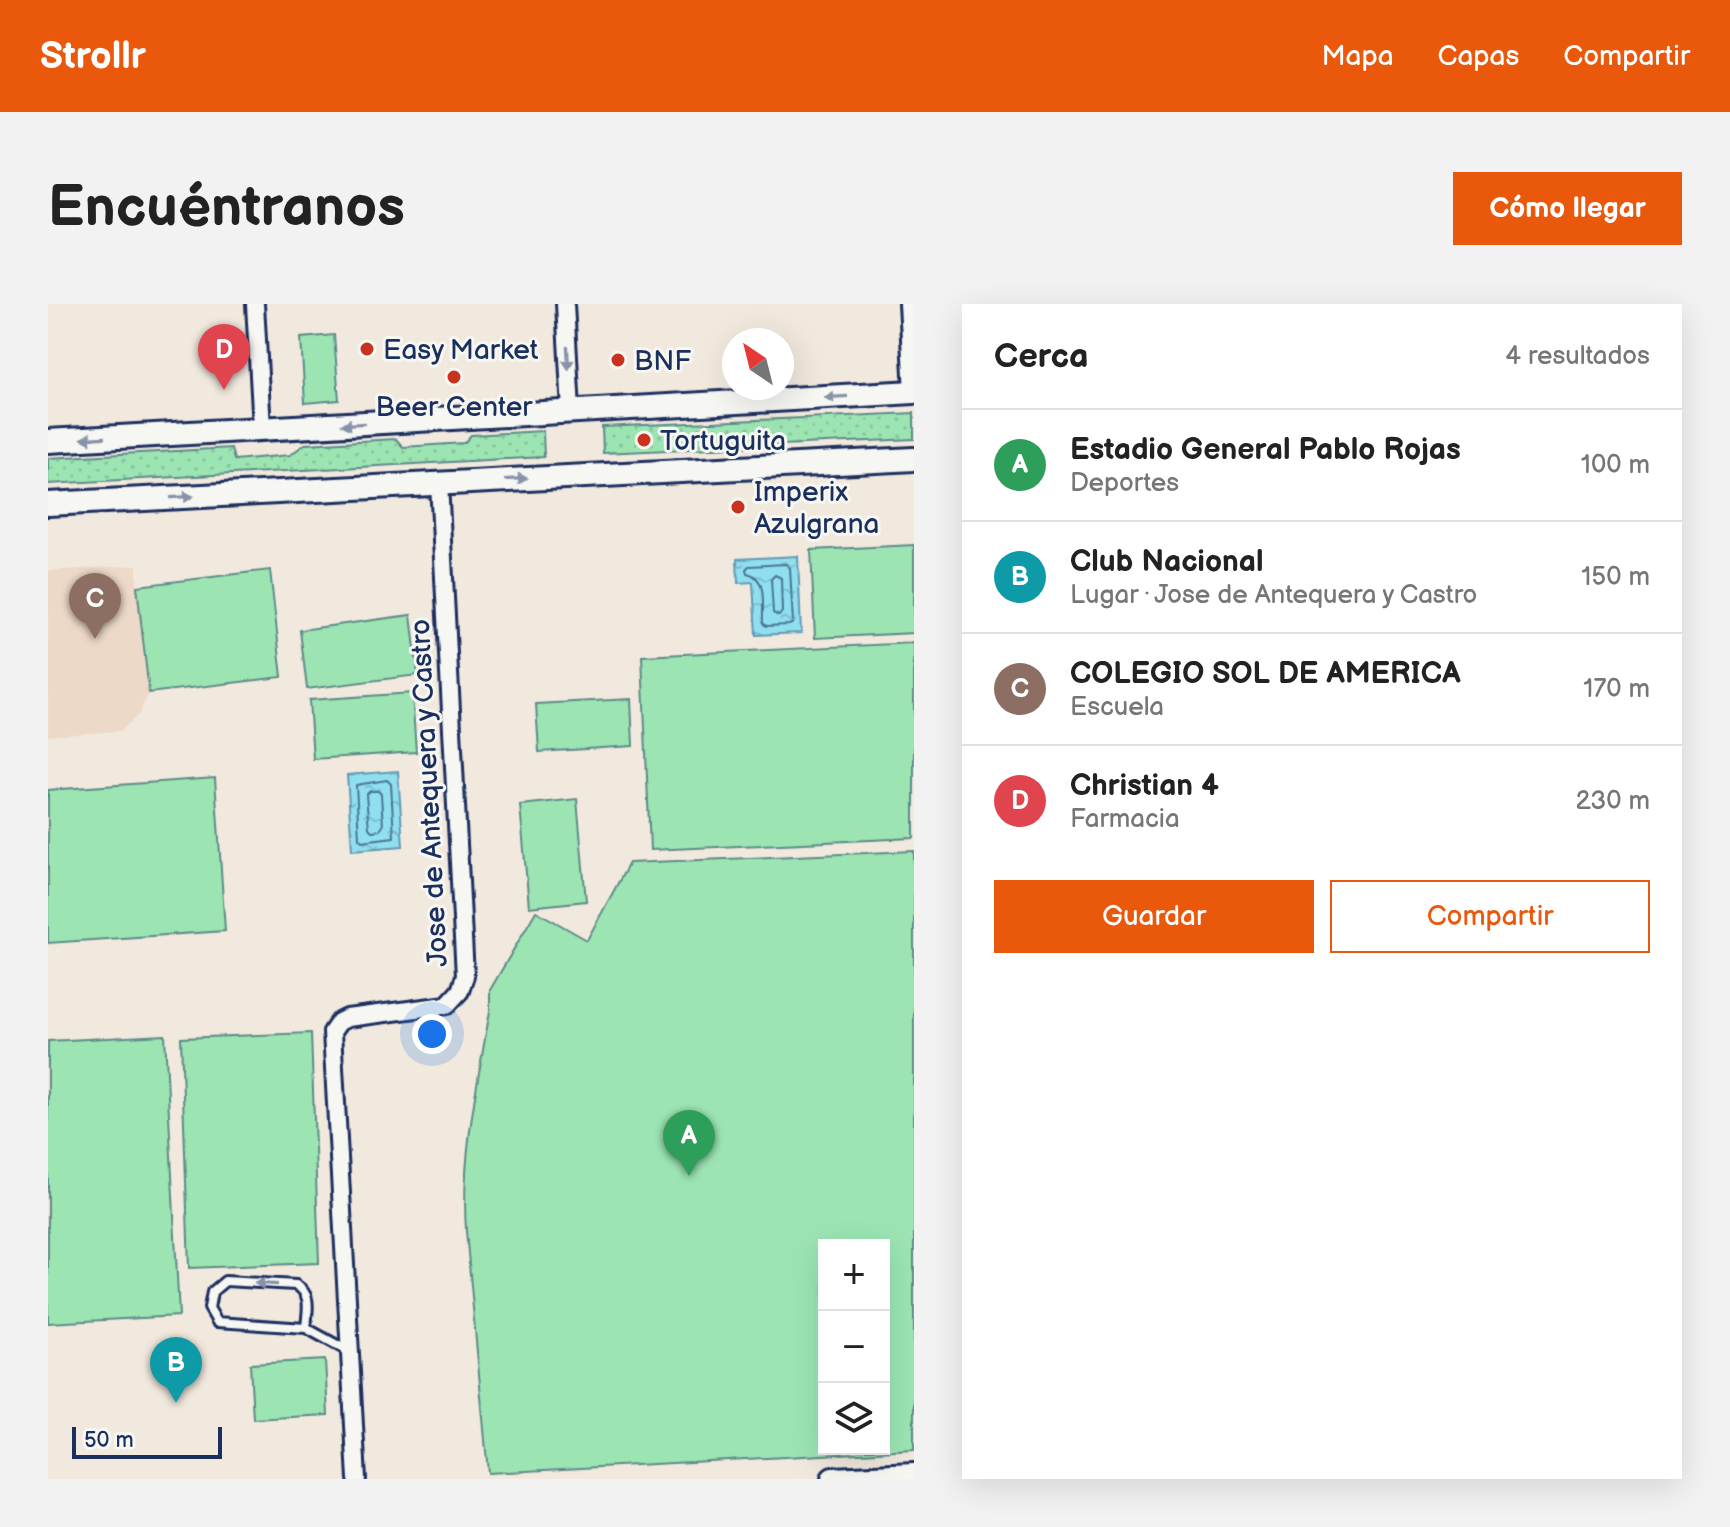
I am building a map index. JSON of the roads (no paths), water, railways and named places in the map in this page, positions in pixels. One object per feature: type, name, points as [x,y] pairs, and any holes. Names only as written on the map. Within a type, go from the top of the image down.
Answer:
[{"type":"main road","points":[[48,441],[914,392]]},
{"type":"main road","points":[[48,504],[914,459]]},
{"type":"main road","points":[[833,1479],[914,1475]]},
{"type":"street","points":[[255,304],[262,429]]},
{"type":"street","points":[[565,304],[571,411]]},
{"type":"street","points":[[908,304],[914,392]]},
{"type":"street","name":"Jose de Antequera y Castro","points":[[357,1479],[332,1032],[339,1022],[347,1018],[447,1005],[460,991],[465,976],[439,483]]},
{"type":"lane","points":[[306,1328],[308,1297],[296,1285],[225,1281],[212,1292],[209,1308],[217,1322],[306,1328],[351,1352]]},
{"type":"water","points":[[798,556],[801,633],[756,635],[753,582],[738,583],[737,559]]},
{"type":"water","points":[[398,771],[403,846],[352,850],[347,775]]},
{"type":"place","name":"Easy Market","points":[[367,349]]},
{"type":"place","name":"BNF","points":[[618,360]]},
{"type":"place","name":"Beer Center","points":[[454,377]]},
{"type":"place","name":"Christian 4","points":[[224,390]]},
{"type":"place","name":"Tortuguita","points":[[644,440]]},
{"type":"place","name":"Imperix Azulgrana","points":[[738,507]]},
{"type":"place","name":"COLEGIO SOL DE AMERICA","points":[[95,639]]},
{"type":"place","name":"Estadio General Pablo Rojas","points":[[689,1176]]},
{"type":"place","name":"Club Nacional","points":[[176,1403]]}]
